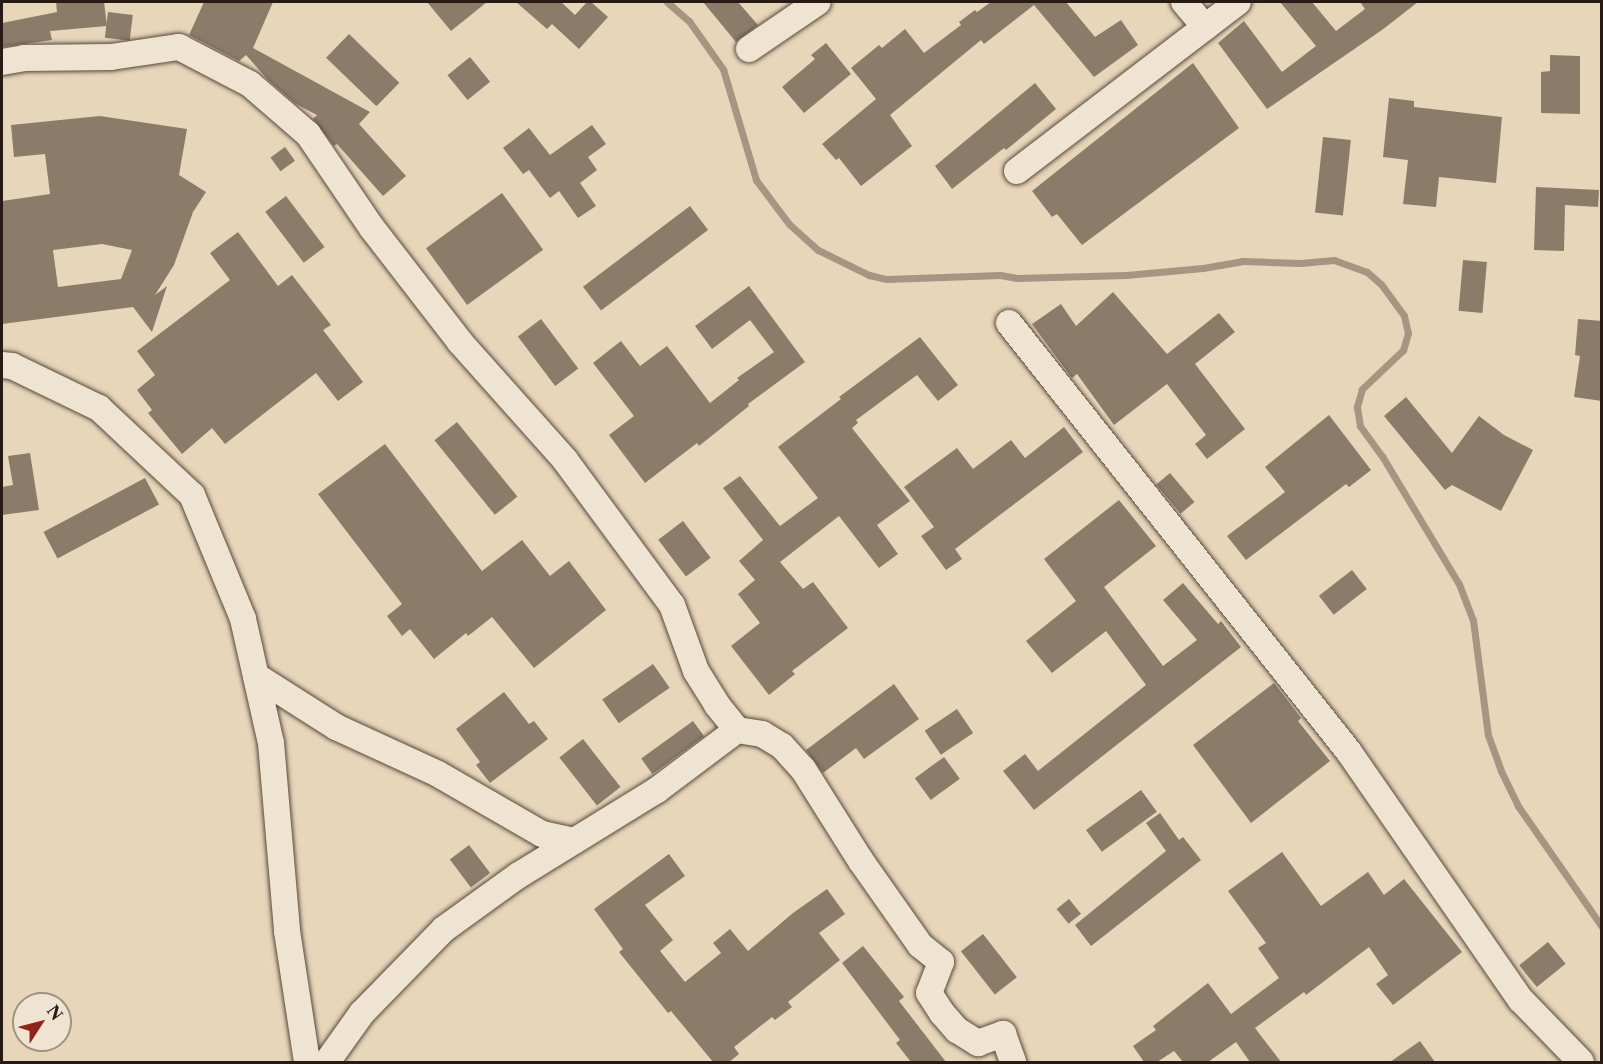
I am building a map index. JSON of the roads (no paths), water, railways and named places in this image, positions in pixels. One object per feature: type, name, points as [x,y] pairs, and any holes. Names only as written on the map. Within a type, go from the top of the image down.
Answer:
[{"type":"street","points":[[749,48],[818,2]]},
{"type":"street","points":[[1184,2],[1205,27]]},
{"type":"street","points":[[1017,171],[1238,2]]},
{"type":"street","points":[[2,62],[24,58],[111,57],[179,47],[250,84],[308,134],[372,228],[453,332],[565,460],[672,605],[696,671],[717,705],[737,730],[762,734],[782,746],[803,769],[861,861],[920,945],[941,962],[929,993],[942,1013],[957,1030],[978,1043],[1003,1034],[1013,1062]]},
{"type":"street","points":[[1009,322],[1349,752],[1521,1000],[1581,1062]]},
{"type":"street","points":[[2,365],[12,366],[99,408],[192,495],[243,619],[271,743],[287,931],[307,1062]]},
{"type":"street","points":[[256,676],[336,727],[438,774],[542,834],[574,841]]},
{"type":"street","points":[[327,1062],[362,1013],[444,929],[519,875],[657,790],[737,730]]},
{"type":"waterway","points":[[667,2],[689,21],[723,69],[756,180],[789,224],[818,250],[869,275],[887,279],[1000,275],[1017,278],[1126,275],[1203,268],[1243,261],[1300,263],[1334,260],[1367,272],[1381,284],[1404,316],[1408,333],[1403,350],[1362,389],[1357,407],[1360,426],[1382,456],[1459,584],[1473,620],[1488,735],[1501,771],[1518,806],[1602,927]]}]
